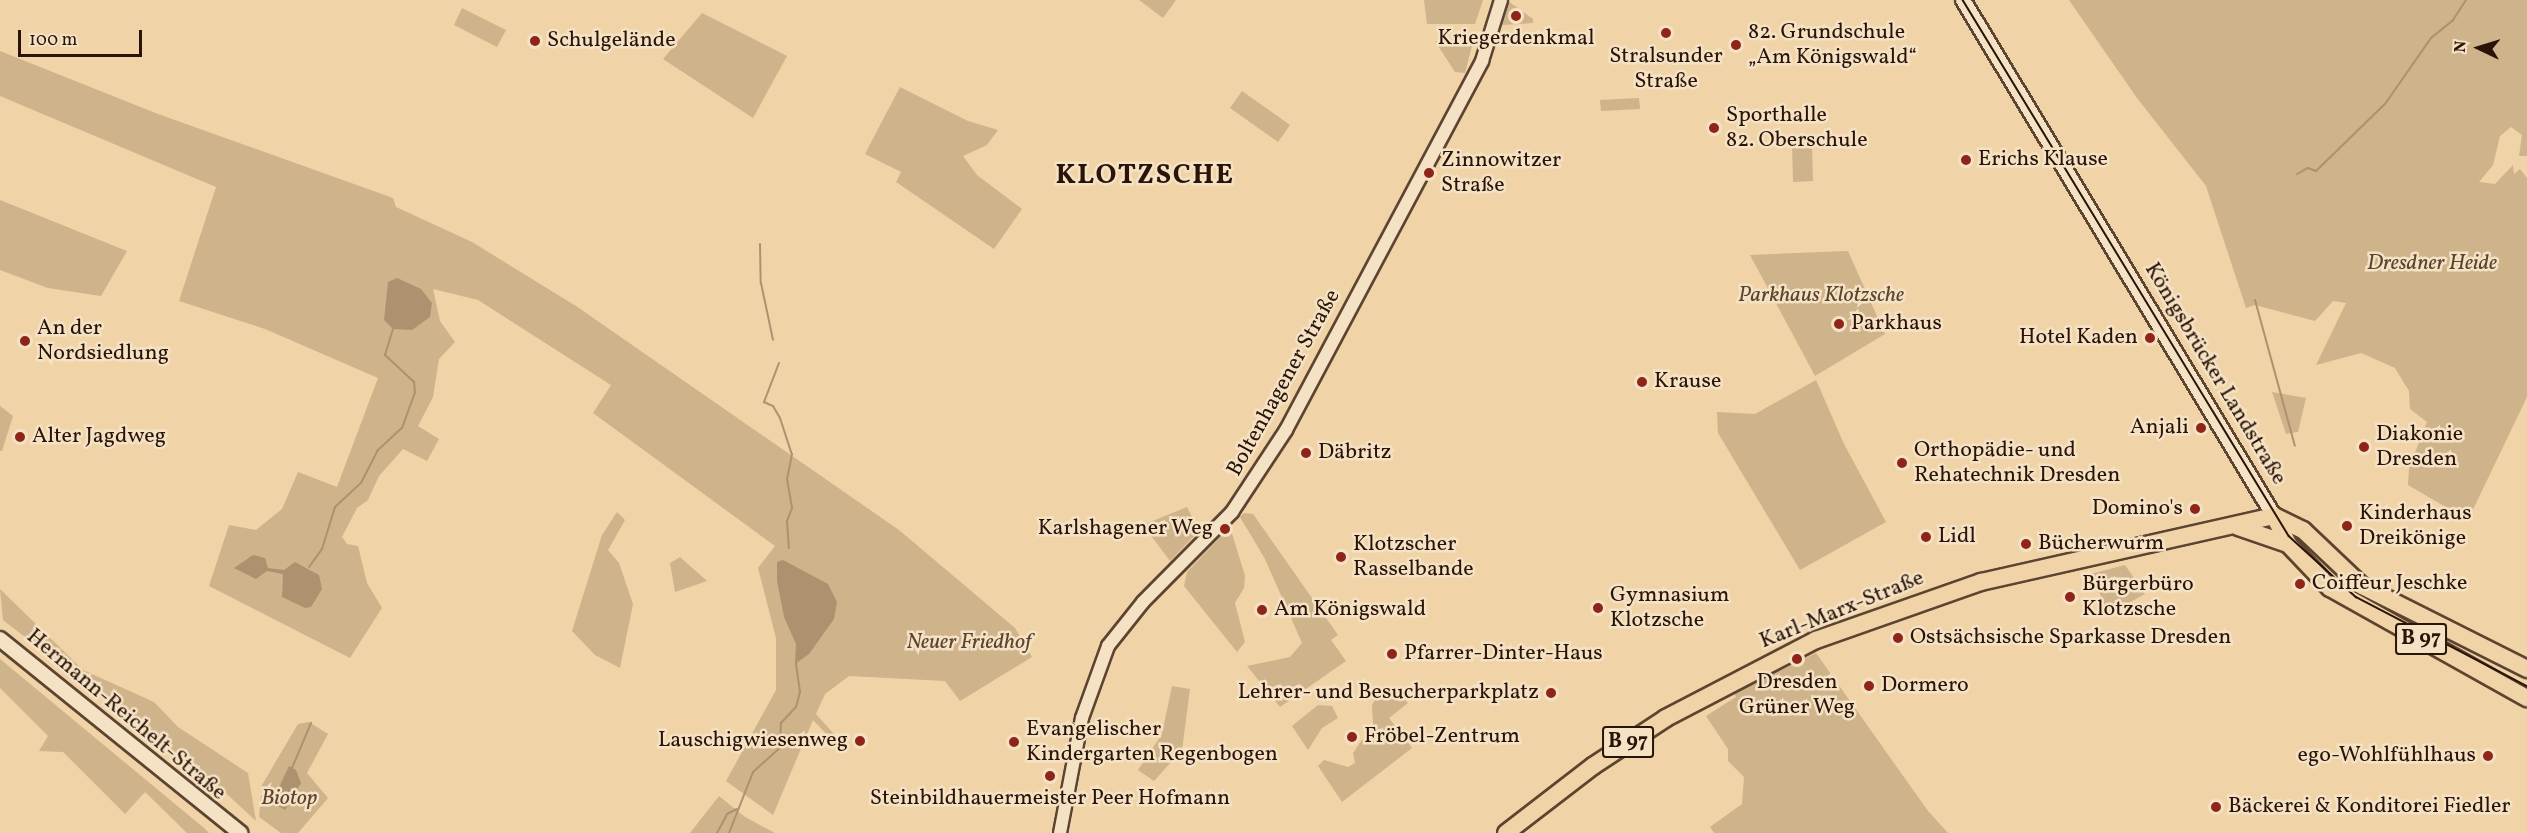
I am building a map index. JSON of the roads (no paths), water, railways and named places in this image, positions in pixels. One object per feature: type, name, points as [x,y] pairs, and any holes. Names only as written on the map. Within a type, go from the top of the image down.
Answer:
[{"type":"main road","name":"Königsbrücker Landstraße","points":[[1963,0],[2274,516],[2303,530],[2362,586],[2527,669]]},
{"type":"main road","name":"Karl-Marx-Straße","points":[[1506,833],[1593,766],[1666,718],[1816,640],[1907,605],[2010,574],[2237,527],[2274,516]]},
{"type":"main road","name":"B 97","points":[[2274,516],[2288,544],[2330,588],[2527,698]]},
{"type":"main road","points":[[2237,527],[2288,544]]},
{"type":"main road","name":"Hermann-Reichelt-Straße","points":[[0,639],[227,829],[240,833]]},
{"type":"street","name":"Boltenhagener Straße","points":[[1060,833],[1082,718],[1108,646],[1143,602],[1232,512],[1286,430],[1482,61],[1501,0]]},
{"type":"waterway","points":[[2297,174],[2308,168],[2316,171],[2385,104],[2431,38],[2453,20],[2466,0]]},
{"type":"waterway","points":[[760,244],[761,283],[773,340]]},
{"type":"waterway","points":[[2255,300],[2295,446]]},
{"type":"waterway","points":[[309,567],[322,549],[335,507],[361,483],[377,451],[402,428],[415,393],[414,382],[385,355],[393,329]]},
{"type":"waterway","points":[[779,363],[764,402],[773,406],[780,418],[792,454],[787,479],[792,508],[787,521],[789,548]]},
{"type":"waterway","points":[[729,833],[753,772],[780,748],[781,723],[796,707],[800,692],[796,662]]},
{"type":"waterway","points":[[292,768],[311,723]]},
{"type":"waterway","points":[[717,833],[727,814],[737,809]]},
{"type":"tram line","points":[[1963,0],[2289,536],[2356,597],[2527,686]]},
{"type":"place","name":"Kriegerdenkmal","points":[[1516,16]]},
{"type":"place","name":"Stralsunder Straße","points":[[1666,33]]},
{"type":"place","name":"Schulgelände","points":[[535,41]]},
{"type":"place","name":"82. Grundschule „Am Königswald“","points":[[1736,45]]},
{"type":"place","name":"Sporthalle 82. Oberschule","points":[[1714,128]]},
{"type":"place","name":"Erichs Klause","points":[[1966,160]]},
{"type":"place","name":"Zinnowitzer Straße","points":[[1429,173]]},
{"type":"place","name":"Parkhaus","points":[[1839,324]]},
{"type":"place","name":"Hotel Kaden","points":[[2150,338]]},
{"type":"place","name":"An der Nordsiedlung","points":[[25,341]]},
{"type":"place","name":"Krause","points":[[1642,382]]},
{"type":"place","name":"Anjali","points":[[2201,428]]},
{"type":"place","name":"Alter Jagdweg","points":[[20,437]]},
{"type":"place","name":"Diakonie Dresden","points":[[2364,447]]},
{"type":"place","name":"Däbritz","points":[[1306,453]]},
{"type":"place","name":"Orthopädie- und Rehatechnik Dresden","points":[[1902,463]]},
{"type":"place","name":"Domino's","points":[[2195,509]]},
{"type":"place","name":"Kinderhaus Dreikönige","points":[[2347,526]]},
{"type":"place","name":"Karlshagener Weg","points":[[1225,529]]},
{"type":"place","name":"Lidl","points":[[1926,537]]},
{"type":"place","name":"Bücherwurm","points":[[2026,544]]},
{"type":"place","name":"Klotzscher Rasselbande","points":[[1341,557]]},
{"type":"place","name":"Coiffeur Jeschke","points":[[2300,584]]},
{"type":"place","name":"Bürgerbüro Klotzsche","points":[[2070,597]]},
{"type":"place","name":"Gymnasium Klotzsche","points":[[1598,608]]},
{"type":"place","name":"Am Königswald","points":[[1262,610]]},
{"type":"place","name":"Ostsächsische Sparkasse Dresden","points":[[1898,638]]},
{"type":"place","name":"Pfarrer-Dinter-Haus","points":[[1392,654]]},
{"type":"place","name":"Dresden Grüner Weg","points":[[1797,659]]},
{"type":"place","name":"Dormero","points":[[1869,686]]},
{"type":"place","name":"Lehrer- und Besucherparkplatz","points":[[1551,693]]},
{"type":"place","name":"Fröbel-Zentrum","points":[[1352,737]]},
{"type":"place","name":"Lauschigwiesenweg","points":[[860,741]]},
{"type":"place","name":"Evangelischer Kindergarten Regenbogen","points":[[1014,742]]},
{"type":"place","name":"ego-Wohlfühlhaus","points":[[2488,756]]},
{"type":"place","name":"Steinbildhauermeister Peer Hofmann","points":[[1050,776]]},
{"type":"place","name":"Bäckerei & Konditorei Fiedler","points":[[2216,807]]},
{"type":"district","name":"KLOTZSCHE","points":[[1145,176]]},
{"type":"park label","name":"Dresdner Heide","points":[[2432,264]]},
{"type":"park label","name":"Parkhaus Klotzsche","points":[[1821,296]]},
{"type":"park label","name":"Neuer Friedhof","points":[[969,643]]},
{"type":"park label","name":"Biotop","points":[[289,799]]}]
